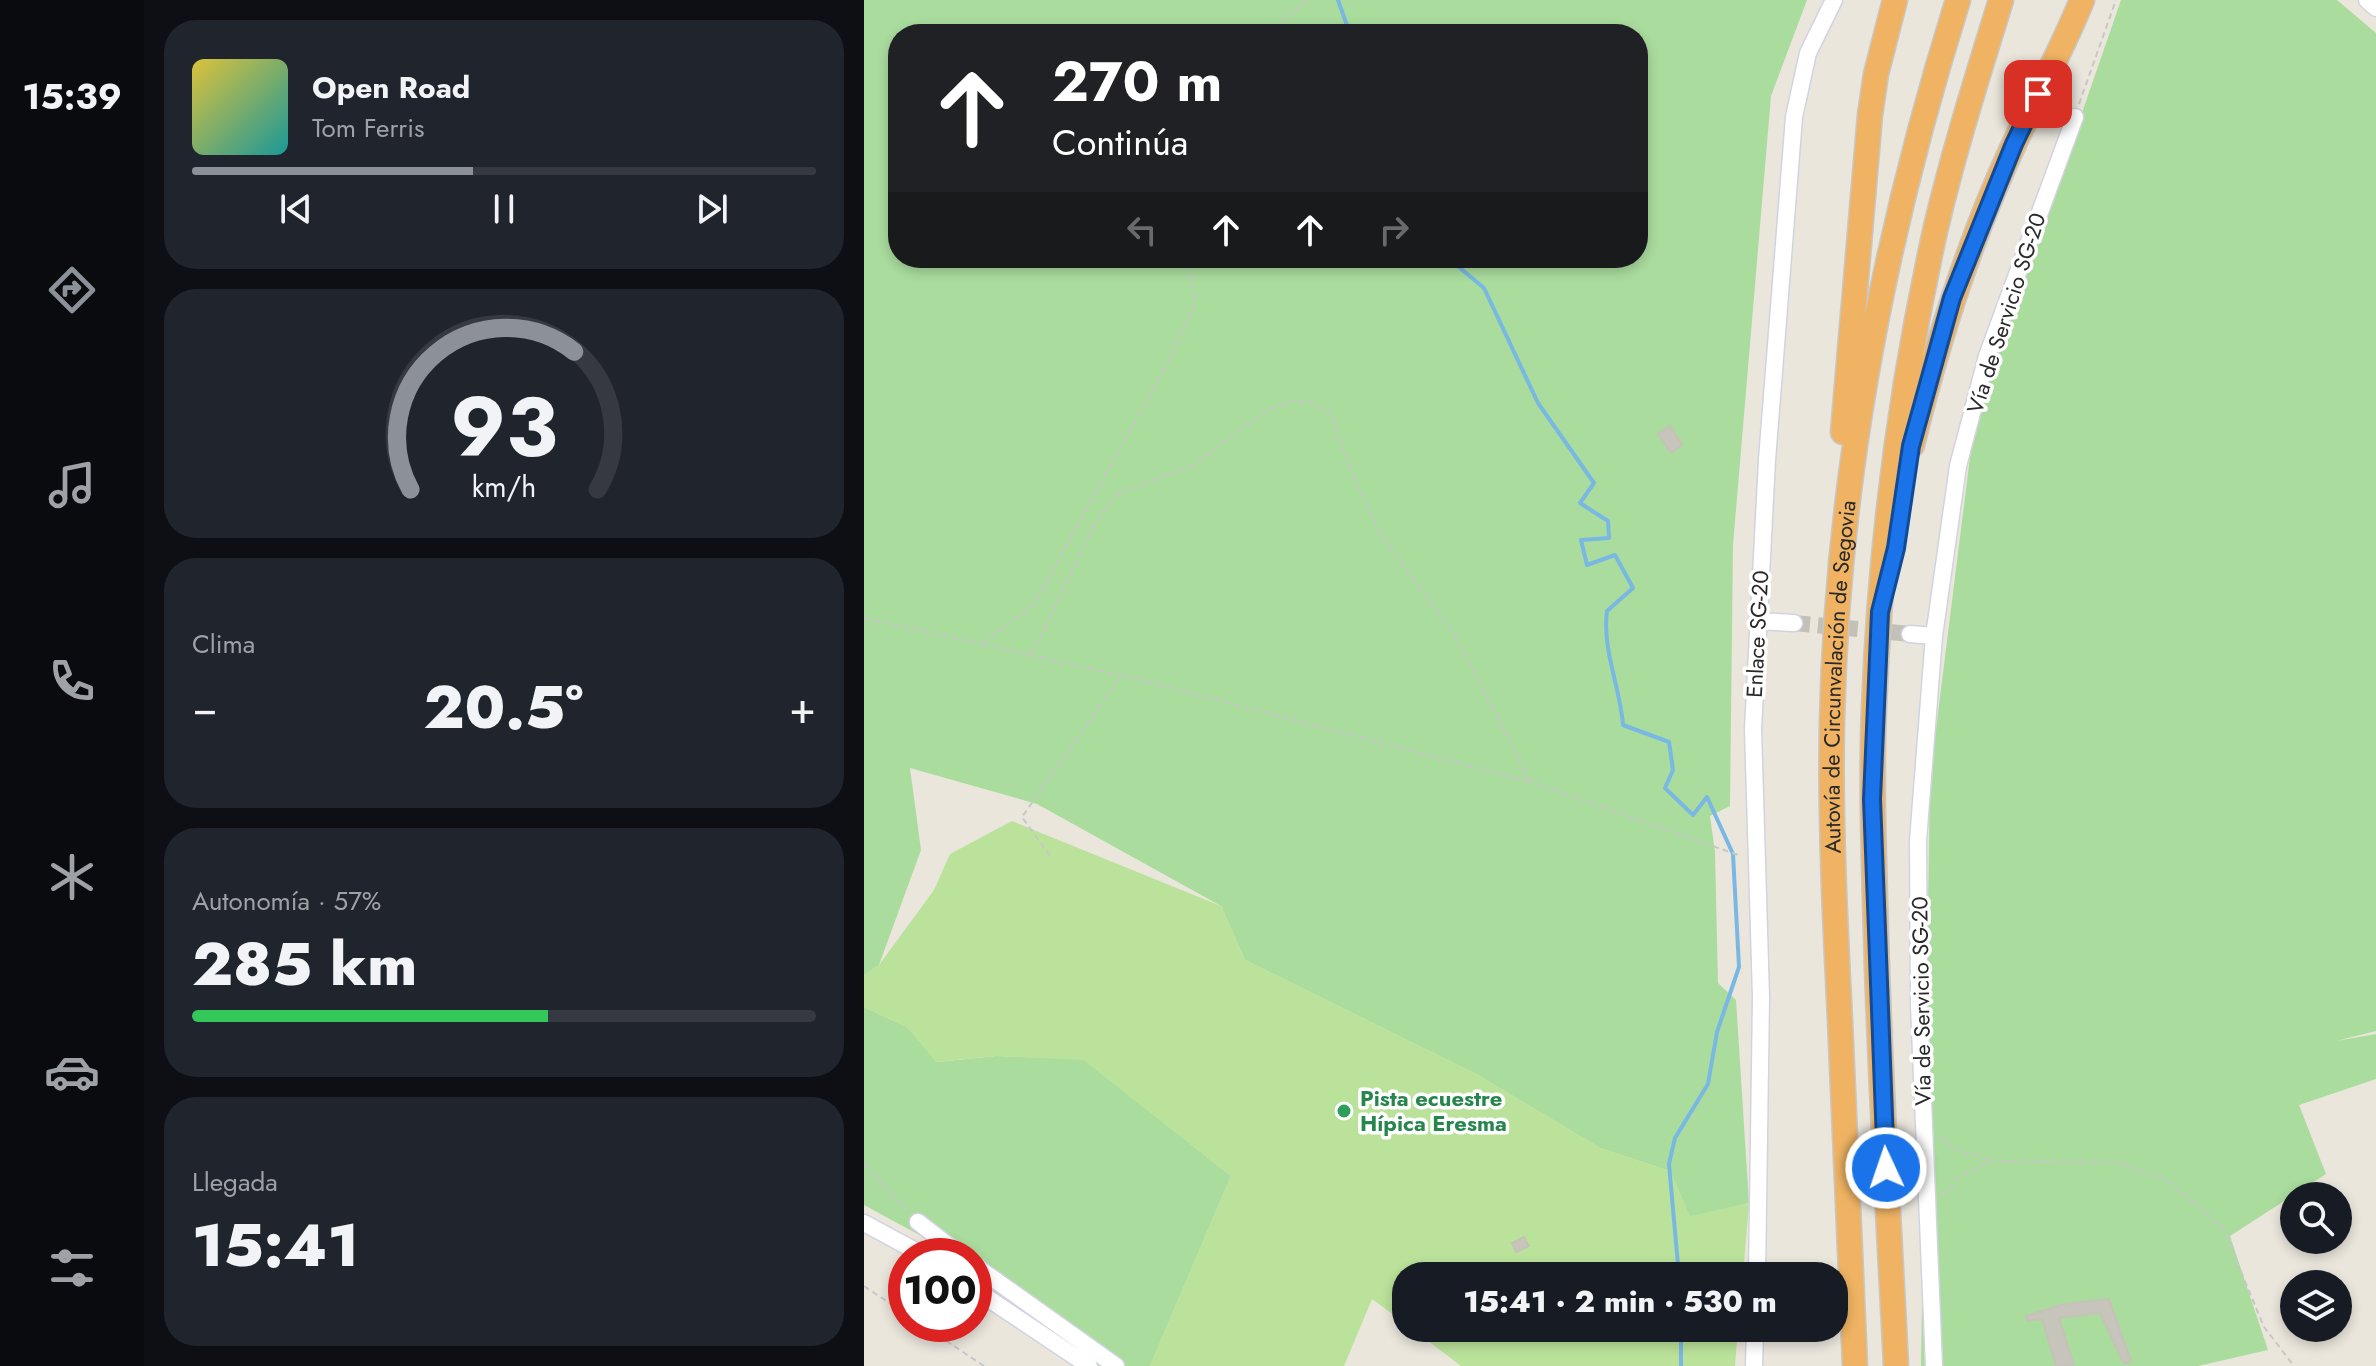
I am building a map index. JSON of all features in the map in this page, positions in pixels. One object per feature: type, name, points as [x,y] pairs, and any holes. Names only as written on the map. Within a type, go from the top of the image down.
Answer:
[{"type":"highway","points":[[1839,590],[1841,454],[1865,167],[1876,74],[1895,0]]},
{"type":"highway","name":"Autovía de Circunvalación de Segovia","points":[[1855,1366],[1833,902],[1832,719],[1839,590],[1876,310],[1898,210],[1958,0]]},
{"type":"highway","name":"Autovía de Circunvalación de Segovia","points":[[1896,1366],[1878,1015],[1872,799],[1880,612],[1892,478],[1916,326],[1937,224],[2001,0]]},
{"type":"highway","points":[[1880,612],[1896,548],[1911,446],[1952,298],[2014,144],[2082,0]]},
{"type":"street","name":"Enlace SG-20","points":[[1757,1262],[1761,997],[1753,729],[1757,621],[1794,117],[1808,53],[1834,0]]},
{"type":"street","points":[[2367,0],[2376,8]]},
{"type":"street","name":"Vía de Servicio SG-20","points":[[1934,1366],[1919,1005],[1918,841],[1934,636],[1958,466],[1984,370],[2075,117]]},
{"type":"street","points":[[1757,621],[1794,623]]},
{"type":"street","points":[[1910,634],[1934,636]]},
{"type":"street","points":[[918,1222],[920,1238]]},
{"type":"street","points":[[918,1222],[939,1238]]},
{"type":"street","points":[[864,1223],[892,1238]]},
{"type":"street","points":[[992,1278],[1116,1366]]},
{"type":"street","points":[[992,1301],[1089,1366]]},
{"type":"street","points":[[1754,1366],[1755,1342]]},
{"type":"path","points":[[1278,24],[1307,0]]},
{"type":"path","points":[[2075,117],[2116,0]]},
{"type":"path","points":[[981,644],[1032,607],[1171,357],[1195,301],[1188,268]]},
{"type":"path","points":[[1028,655],[1039,641],[1094,525],[1117,494],[1193,465],[1266,411],[1287,402],[1306,401],[1330,412],[1353,476],[1382,536],[1456,637],[1531,782]]},
{"type":"path","points":[[864,618],[1121,676],[1531,782],[1757,862]]},
{"type":"path","points":[[1050,856],[1022,817],[1121,676]]},
{"type":"path","points":[[1923,1122],[1954,1149],[1992,1161],[2115,1162],[2167,1180],[2223,1228],[2264,1327],[2294,1366]]},
{"type":"path","points":[[1927,1217],[1960,1176],[1992,1161]]},
{"type":"path","points":[[864,1164],[918,1222]]},
{"type":"path","points":[[864,1286],[888,1302]]},
{"type":"path","points":[[948,1342],[984,1366]]},
{"type":"green space","points":[[864,0],[1807,0],[1771,96],[1733,545],[1730,806],[1710,816],[1715,852],[1718,983],[1736,1000],[1749,1203],[1690,1217],[1670,1171],[1600,1148],[1478,1075],[1245,960],[1221,906],[1037,804],[910,768],[921,850],[879,965],[864,975]]},
{"type":"green space","points":[[2121,0],[2337,0],[2376,33],[2376,1031],[2336,1041],[2376,1034],[2376,1079],[2299,1105],[2326,1174],[2314,1182],[2280,1182],[2280,1204],[2230,1236],[2268,1350],[2198,1366],[1921,1366],[1930,777],[1974,425]]},
{"type":"green space","name":"Pista ecuestre Hípica Eresma","points":[[1012,821],[1221,906],[1245,960],[1478,1075],[1600,1148],[1670,1171],[1690,1216],[1749,1203],[1744,1262],[1392,1262],[1392,1314],[1372,1299],[1344,1366],[1150,1366],[1231,1176],[1083,1060],[996,1056],[936,1062],[907,1027],[864,1007],[864,975],[879,965],[934,890],[950,854]]},
{"type":"green space","points":[[864,1007],[907,1027],[937,1062],[996,1056],[1083,1059],[1231,1176],[1150,1366],[1118,1366],[992,1278],[992,1238],[925,1238],[864,1205]]},
{"type":"green space","points":[[1429,1342],[1737,1342],[1735,1366],[1461,1366]]},
{"type":"building","points":[[1670,426],[1682,445],[1671,453],[1658,434]]},
{"type":"building","points":[[1524,1237],[1529,1246],[1516,1252],[1512,1243]]},
{"type":"building","points":[[2109,1299],[2131,1361],[2124,1364],[2100,1313],[2059,1318],[2074,1366],[2056,1366],[2042,1319],[2027,1321],[2026,1316],[2064,1304]]},
{"type":"waterway","points":[[1338,0],[1346,24]]},
{"type":"waterway","points":[[1460,268],[1484,288],[1538,403],[1594,483],[1580,503],[1608,521],[1609,538],[1581,540],[1587,565],[1615,555],[1633,588],[1607,611],[1607,640],[1623,725],[1669,742],[1673,770],[1665,788],[1693,815],[1707,797],[1733,854],[1739,967],[1717,1032],[1708,1084],[1675,1138],[1669,1164],[1678,1262]]},
{"type":"waterway","points":[[1681,1342],[1681,1366]]},
{"type":"tunnel","points":[[1794,623],[1910,634]]},
{"type":"place","name":"Pista ecuestre Hípica Eresma","points":[[1344,1111]]},
{"type":"route","points":[[1886,1168],[1872,799],[1880,612],[1896,548],[1911,446],[1952,298],[1974,238],[2038,94]]}]
